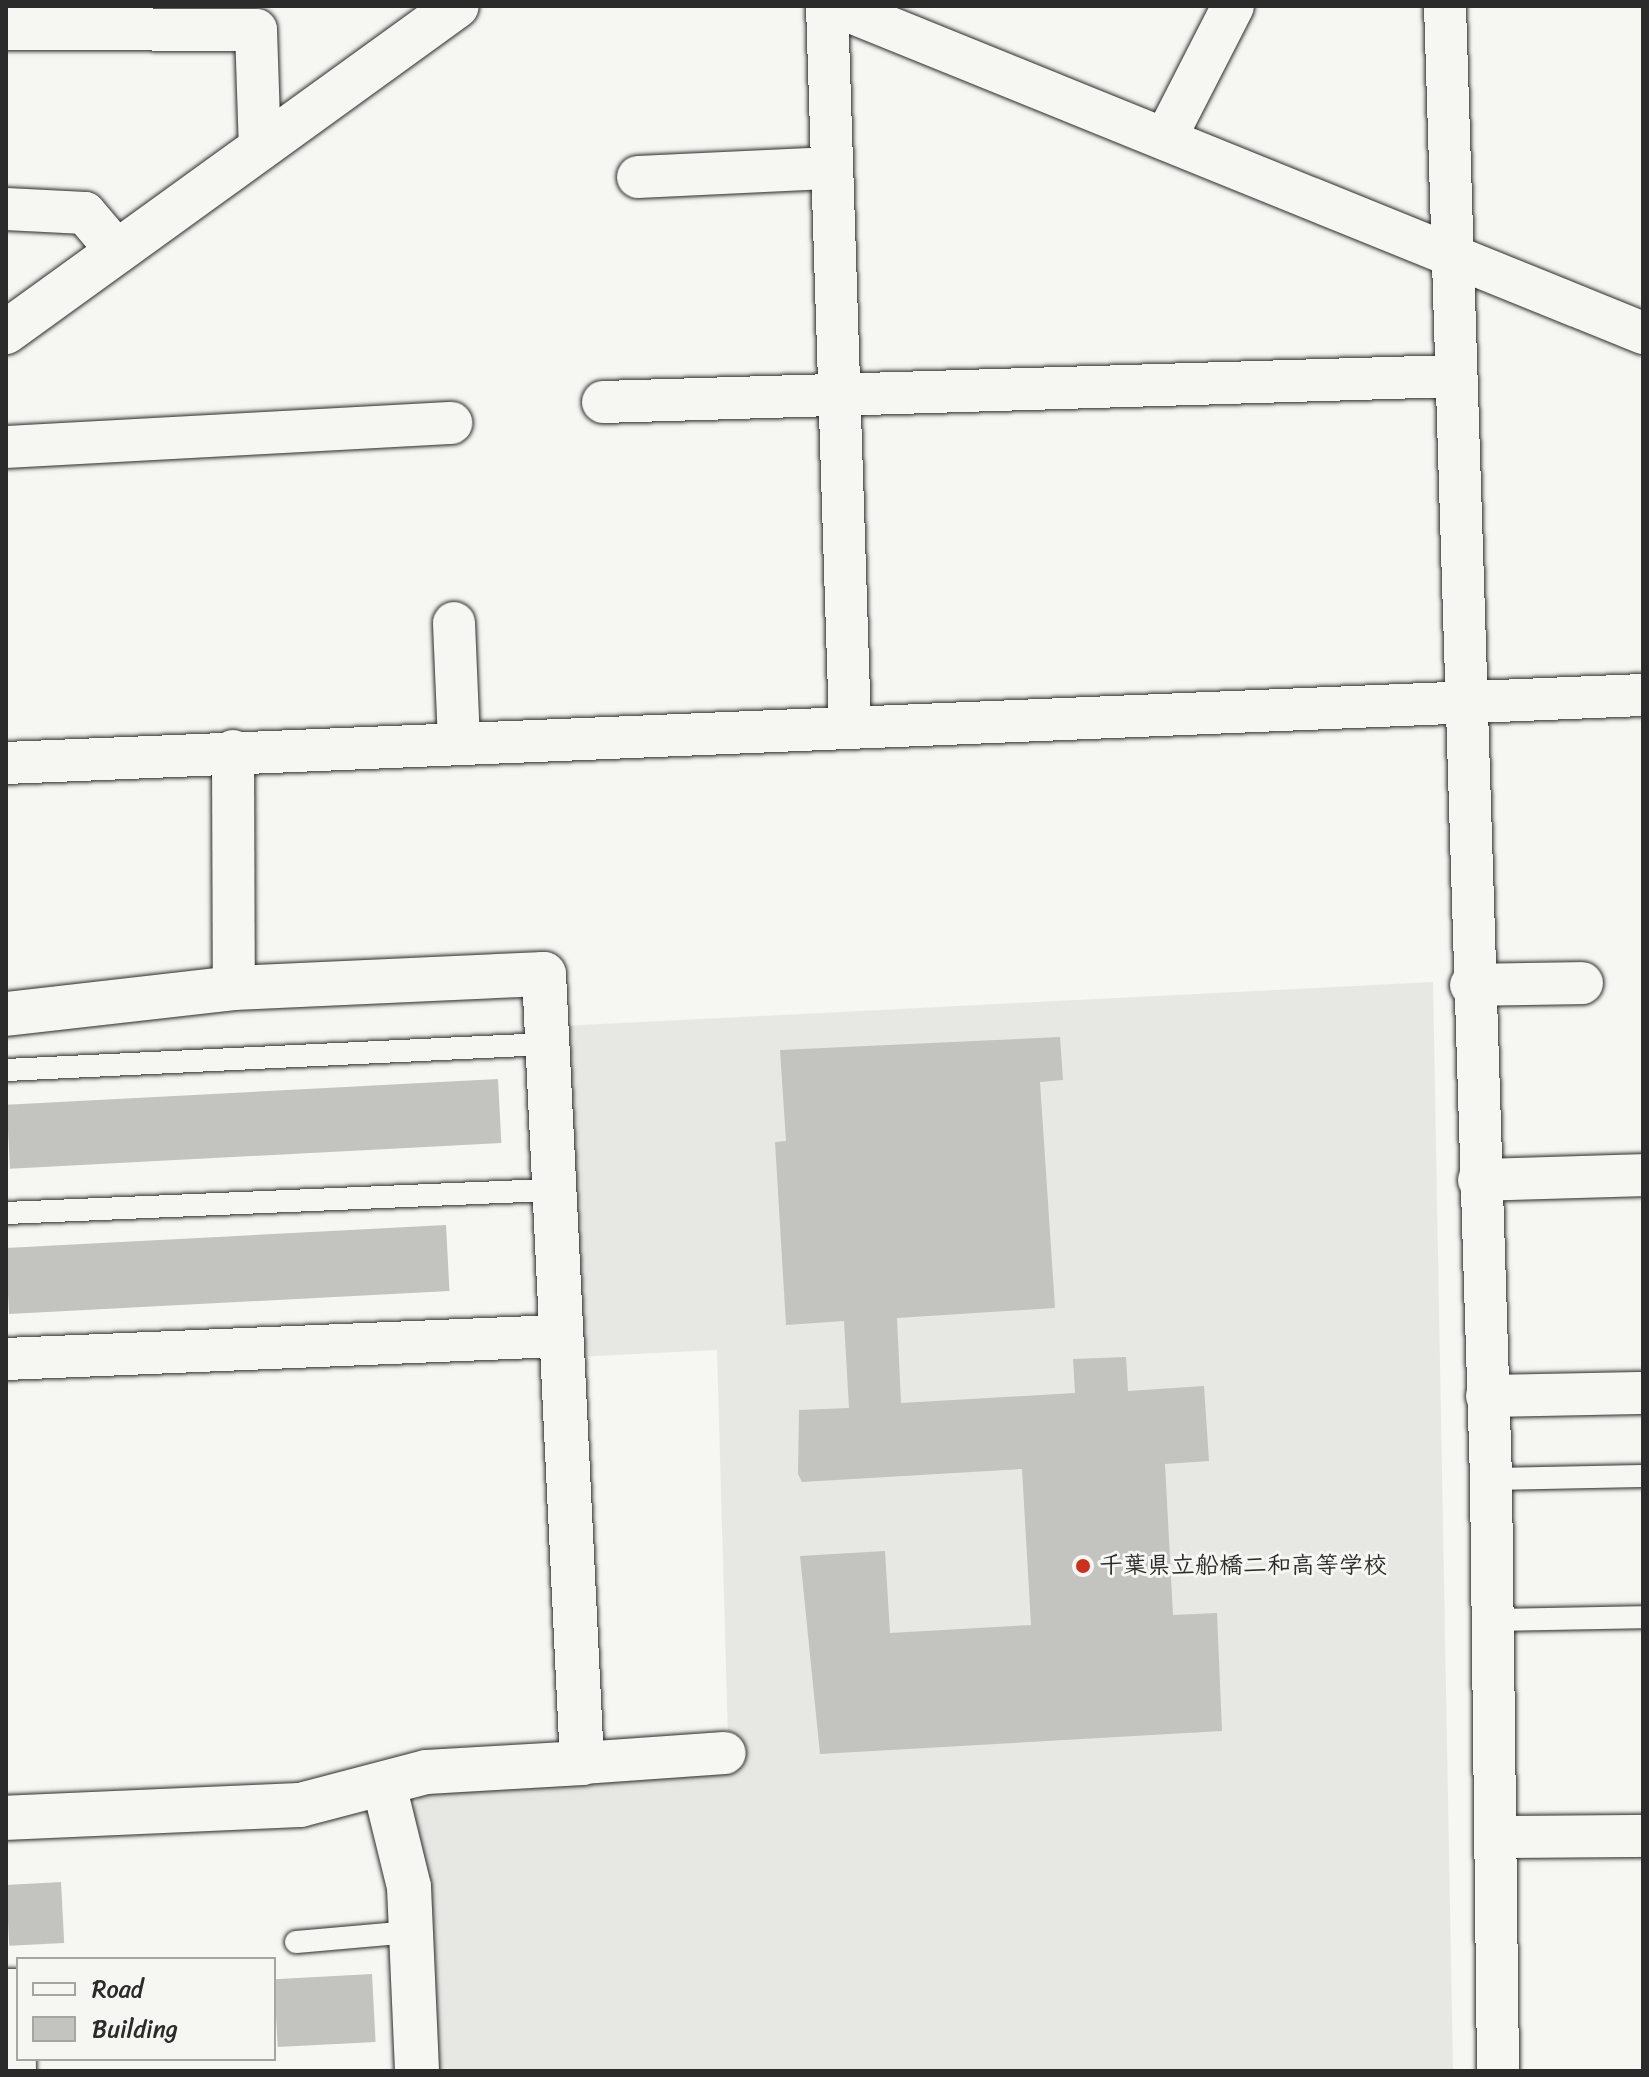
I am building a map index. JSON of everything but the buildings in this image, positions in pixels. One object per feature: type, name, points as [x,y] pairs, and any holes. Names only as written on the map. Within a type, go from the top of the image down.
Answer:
[{"type":"street","points":[[6,332],[457,6]]},
{"type":"street","points":[[827,6],[850,724]]},
{"type":"street","points":[[836,6],[1643,333]]},
{"type":"street","points":[[1165,139],[1233,6]]},
{"type":"street","points":[[1445,6],[1471,985],[1491,1479],[1498,2071]]},
{"type":"street","points":[[6,29],[256,30],[260,149]]},
{"type":"street","points":[[638,177],[832,168]]},
{"type":"street","points":[[6,209],[85,213],[118,252]]},
{"type":"street","points":[[603,402],[1455,376]]},
{"type":"street","points":[[6,447],[451,423]]},
{"type":"street","points":[[454,623],[459,740]]},
{"type":"street","points":[[6,763],[459,740],[1643,695]]},
{"type":"street","points":[[233,751],[234,988]]},
{"type":"street","points":[[6,1014],[234,988],[544,974],[549,1190],[582,1763]]},
{"type":"street","points":[[1471,985],[1582,983]]},
{"type":"street","points":[[1479,1180],[1643,1175]]},
{"type":"street","points":[[6,1359],[557,1336]]},
{"type":"street","points":[[1487,1396],[1643,1393]]},
{"type":"street","points":[[6,1818],[300,1805],[426,1772],[725,1753]]},
{"type":"street","points":[[384,1785],[409,1887],[417,2071]]},
{"type":"street","points":[[1496,1837],[1643,1836]]},
{"type":"street","points":[[6,1990],[14,1990],[15,2071]]},
{"type":"lane","points":[[6,1070],[546,1044]]},
{"type":"lane","points":[[6,1213],[549,1190]]},
{"type":"lane","points":[[1491,1479],[1643,1476]]},
{"type":"lane","points":[[1492,1620],[1643,1617]]},
{"type":"lane","points":[[296,1942],[411,1932]]},
{"type":"shaded area","name":"千葉県立船橋二和高等学校","points":[[1433,982],[1453,2071],[436,2071],[426,1879],[413,1809],[422,1792],[729,1774],[717,1350],[575,1357],[562,1026]]},
{"type":"place","name":"千葉県立船橋二和高等学校","points":[[1083,1566]]}]
